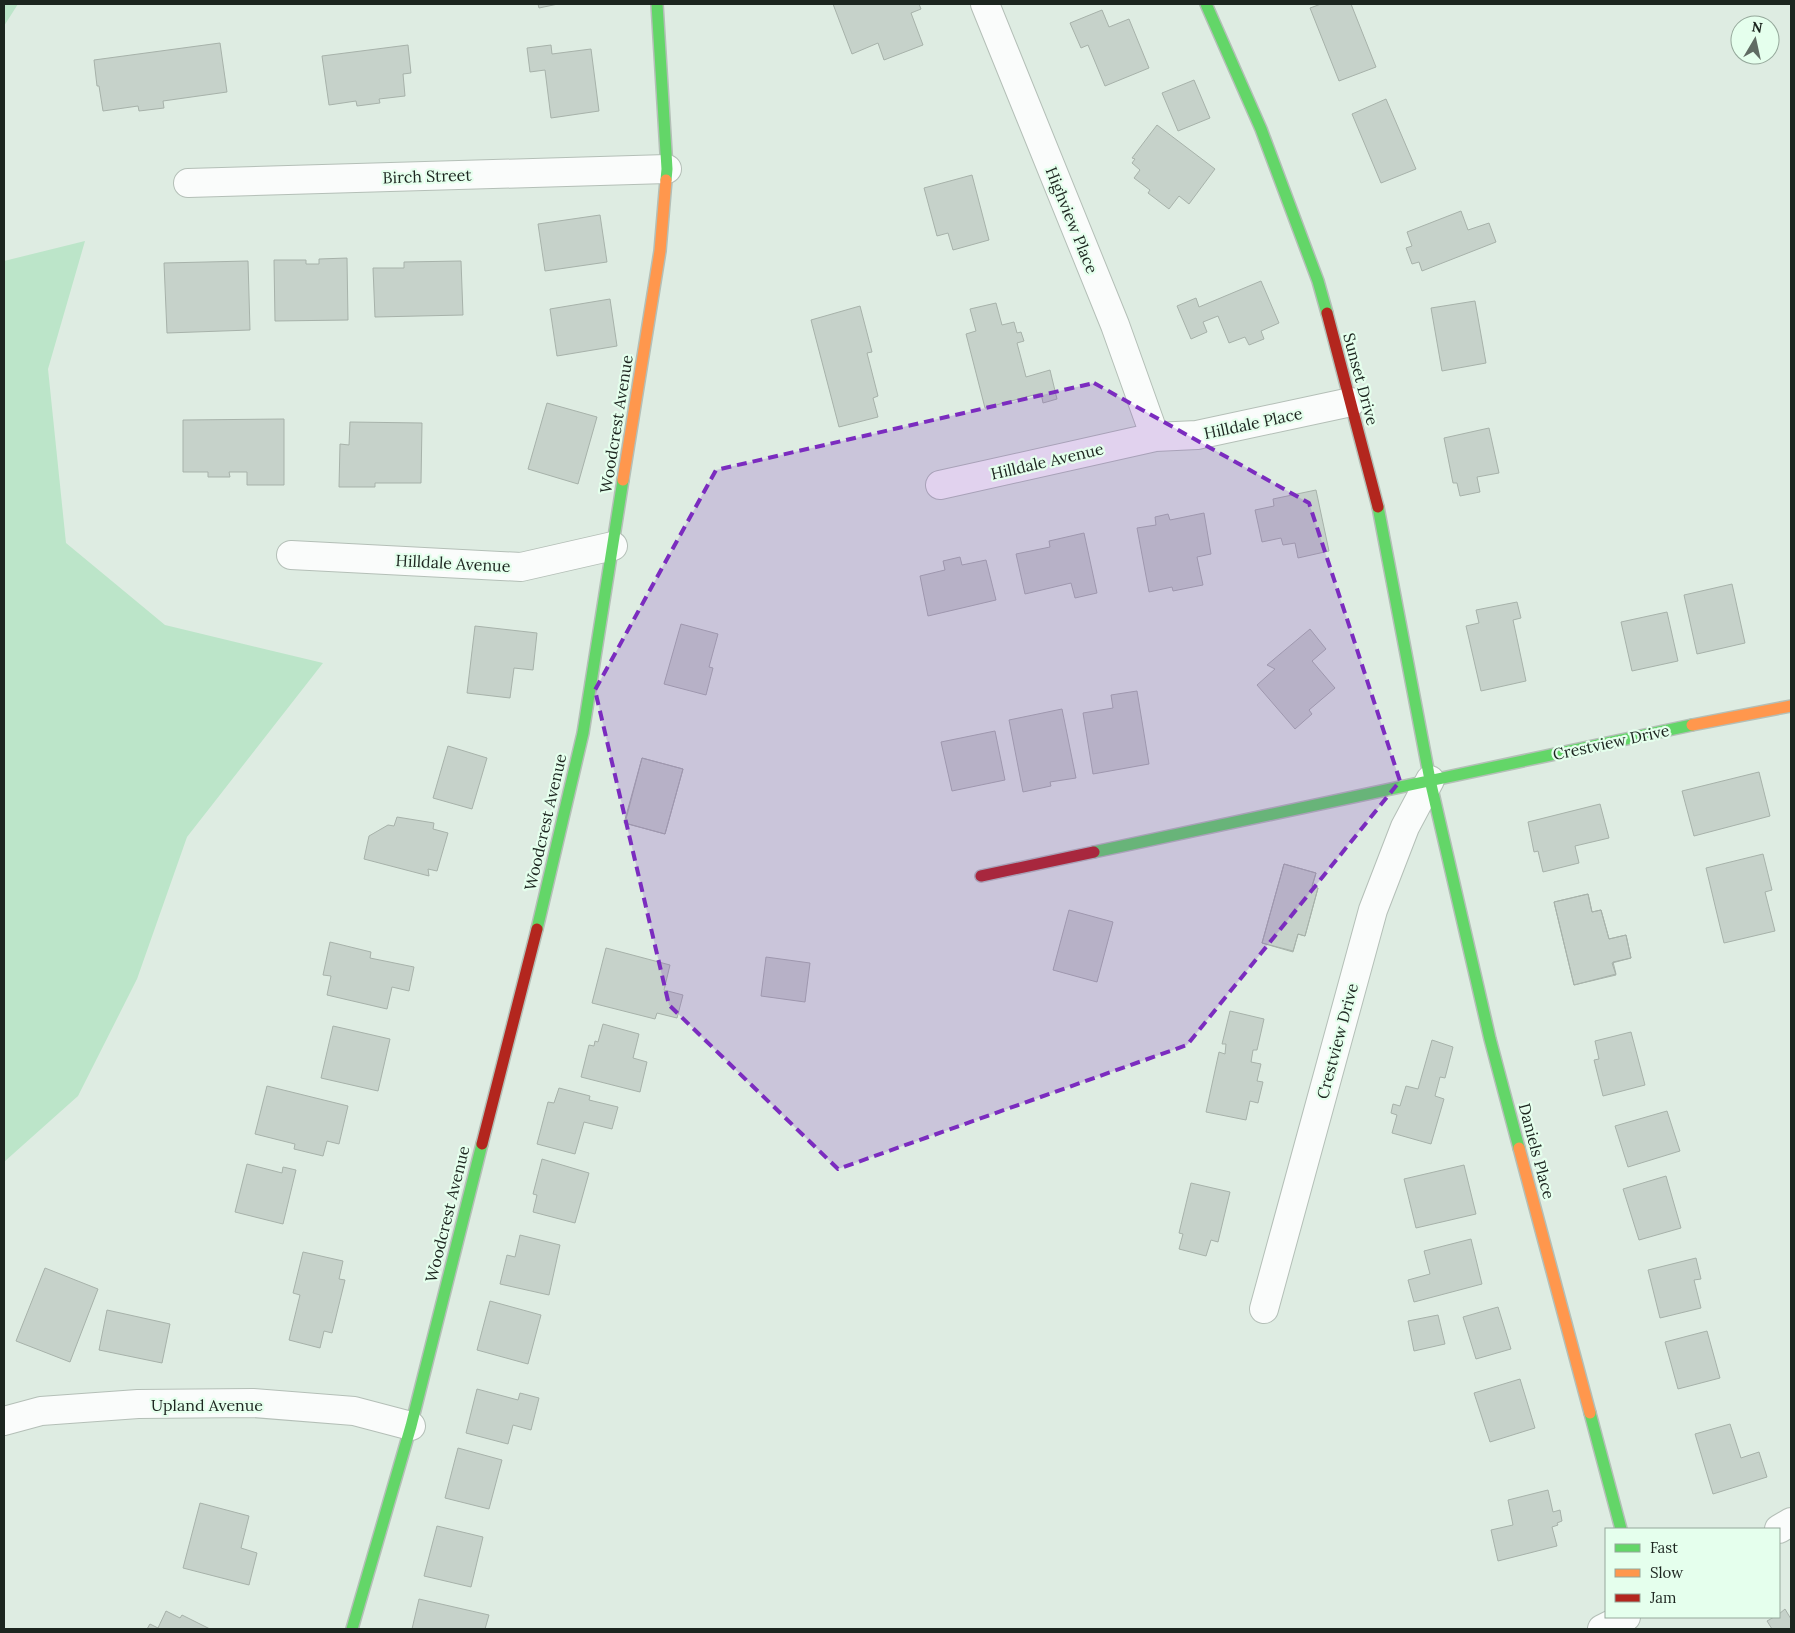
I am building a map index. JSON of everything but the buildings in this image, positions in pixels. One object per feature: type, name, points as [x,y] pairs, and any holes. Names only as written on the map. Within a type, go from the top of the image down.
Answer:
[{"type":"street","name":"Woodcrest Avenue","points":[[352,1629],[411,1426],[544,901],[578,752],[660,251],[666,169],[657,4]]},
{"type":"street","name":"Highview Place","points":[[985,4],[1115,325],[1155,437]]},
{"type":"street","name":"Sunset Drive","points":[[1206,4],[1260,129],[1318,281],[1376,496],[1430,780]]},
{"type":"street","name":"Birch Street","points":[[188,183],[666,169]]},
{"type":"street","name":"Hilldale Place","points":[[1155,437],[1196,435],[1350,402]]},
{"type":"street","name":"Hilldale Avenue","points":[[940,485],[1155,437]]},
{"type":"street","name":"Hilldale Avenue","points":[[291,555],[520,566],[613,546]]},
{"type":"street","name":"Crestview Drive","points":[[981,876],[1631,737],[1791,706]]},
{"type":"street","name":"Crestview Drive","points":[[1264,1309],[1373,910],[1405,827],[1430,780]]},
{"type":"street","name":"Daniels Place","points":[[1430,780],[1490,1039],[1620,1528]]},
{"type":"street","name":"Upland Avenue","points":[[4,1421],[41,1411],[138,1404],[253,1404],[354,1411],[411,1426]]},
{"type":"street","points":[[1780,1528],[1791,1522]]},
{"type":"street","points":[[1602,1629],[1624,1618]]},
{"type":"highlighted area","points":[[1094,383],[1309,503],[1400,781],[1187,1045],[838,1169],[669,1005],[595,690],[716,470]]},
{"type":"green space","points":[[4,4],[18,4],[4,26]]},
{"type":"green space","points":[[85,241],[48,369],[66,543],[165,625],[323,663],[187,837],[137,979],[78,1096],[4,1162],[4,261]]},
{"type":"traffic: fast","points":[[657,4],[667,169],[666,180]]},
{"type":"traffic: fast","points":[[1206,4],[1261,129],[1318,281],[1327,313]]},
{"type":"traffic: fast","points":[[537,929],[583,733],[623,480]]},
{"type":"traffic: fast","points":[[1378,507],[1430,780],[1490,1039],[1519,1148]]},
{"type":"traffic: fast","points":[[1094,852],[1692,725]]},
{"type":"traffic: fast","points":[[352,1629],[411,1426],[482,1144]]},
{"type":"traffic: fast","points":[[1590,1413],[1621,1528]]},
{"type":"traffic: slow","points":[[623,480],[660,251],[666,180]]},
{"type":"traffic: slow","points":[[1692,725],[1791,706]]},
{"type":"traffic: slow","points":[[1519,1148],[1590,1413]]},
{"type":"traffic: jam","points":[[1327,313],[1378,507]]},
{"type":"traffic: jam","points":[[981,876],[1094,852]]},
{"type":"traffic: jam","points":[[482,1144],[537,929]]}]
